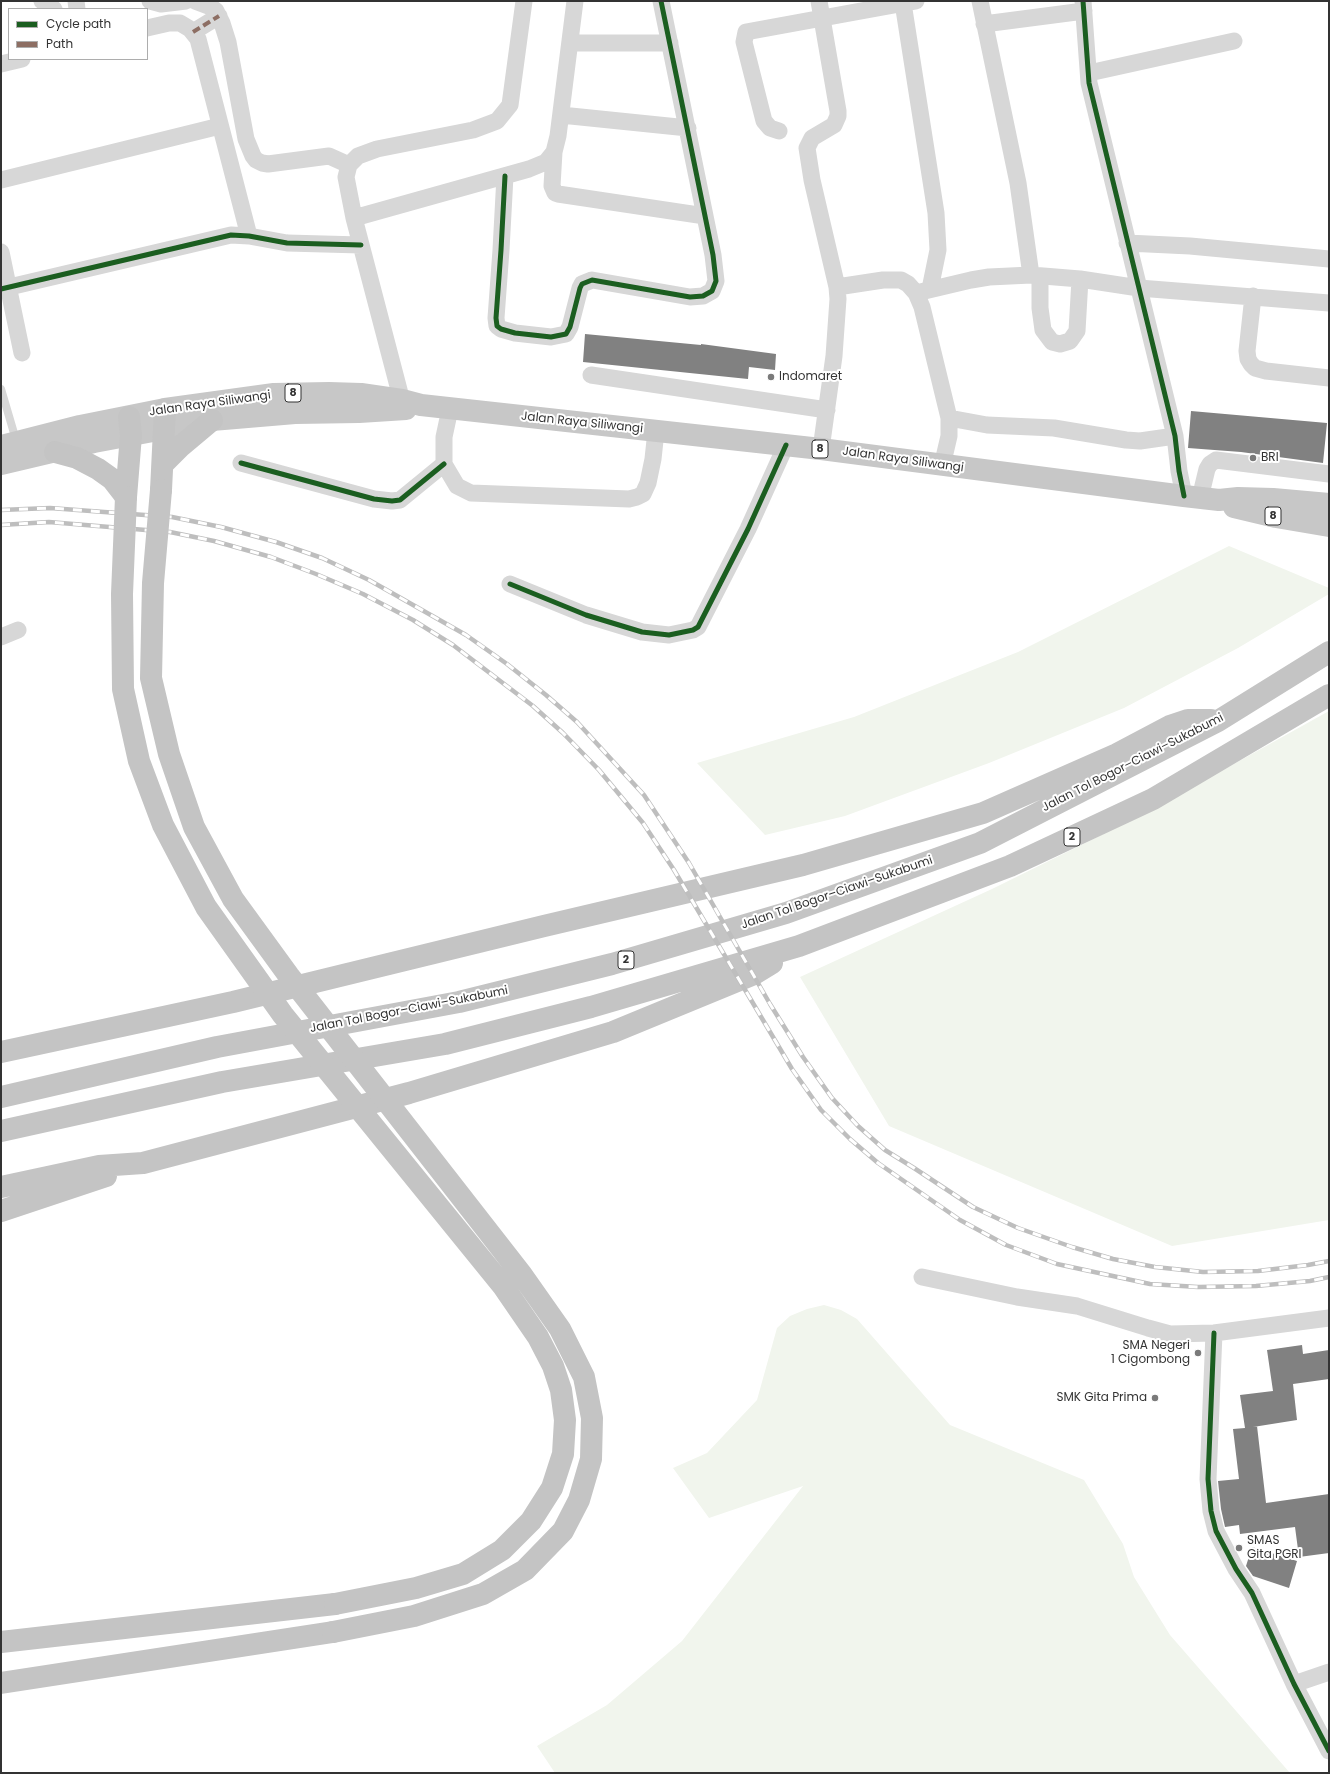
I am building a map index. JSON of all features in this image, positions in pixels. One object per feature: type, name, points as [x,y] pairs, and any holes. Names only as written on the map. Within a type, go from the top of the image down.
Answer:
[{"type":"highway","name":"Jalan Raya Siliwangi","points":[[10,452],[55,452],[130,426],[165,419],[242,398],[302,393],[361,394],[409,405],[821,449],[942,466],[1201,498],[1251,511],[1329,526]]},
{"type":"highway","name":"Jalan Raya Siliwangi","points":[[165,419],[212,420],[295,413],[359,412],[409,405]]},
{"type":"highway","points":[[1,1683],[333,1632],[414,1616],[483,1594],[525,1570],[563,1531],[579,1500],[591,1459],[592,1418],[584,1377],[560,1328],[517,1269],[289,976],[256,931],[233,899],[194,827],[169,754],[151,678],[153,583],[163,464],[165,419]]},
{"type":"highway","points":[[163,464],[181,446],[212,420]]},
{"type":"highway","name":"Jalan Raya Siliwangi","points":[[10,452],[80,426],[130,426]]},
{"type":"highway","points":[[1,1642],[335,1604],[416,1588],[463,1574],[502,1550],[531,1520],[552,1488],[563,1454],[565,1420],[561,1390],[554,1366],[538,1336],[503,1286],[283,1015],[206,907],[163,826],[139,761],[123,689],[122,594],[130,426]]},
{"type":"highway","points":[[55,452],[77,458],[98,469],[112,479],[126,497]]},
{"type":"highway","name":"Jalan Raya Siliwangi","points":[[1201,498],[1266,498],[1329,504]]},
{"type":"highway","name":"Jalan Tol Bogor–Ciawi–Sukabumi","points":[[1,1097],[217,1047],[459,1002],[612,964],[786,913],[980,843],[1218,721],[1329,652]]},
{"type":"highway","name":"2","points":[[1,1131],[222,1082],[445,1044],[591,1007],[799,946],[1010,866],[1153,799],[1329,695]]},
{"type":"highway","points":[[1,1052],[233,1002],[544,926],[803,865],[983,813],[1117,754],[1170,726],[1188,720],[1218,721]]},
{"type":"highway","points":[[1,1211],[126,1171],[143,1163],[409,1093],[613,1032],[754,974],[799,946]]},
{"type":"highway","points":[[1,1187],[99,1166],[143,1163]]},
{"type":"street","points":[[42,1],[52,8]]},
{"type":"street","points":[[150,1],[161,4],[186,1]]},
{"type":"street","points":[[194,1],[205,3],[217,9],[228,42],[246,139],[256,160],[268,164],[329,156],[349,165]]},
{"type":"street","points":[[409,405],[354,218],[346,177],[349,165],[358,156],[377,149],[473,130],[497,121],[510,105],[524,1]]},
{"type":"street","points":[[575,1],[561,115],[554,152],[552,186],[555,193],[705,216]]},
{"type":"street","points":[[505,176],[496,323],[501,329],[515,333],[551,337],[566,334],[570,327],[577,293],[582,284],[592,280],[698,297],[708,294],[715,286],[716,275],[688,128],[661,1]]},
{"type":"street","points":[[819,1],[837,100],[838,116],[834,125],[812,138],[808,144],[807,152],[837,287],[838,311],[821,449]]},
{"type":"street","points":[[980,1],[1036,276],[1043,330],[1052,342],[1060,344],[1070,341],[1077,331],[1080,279]]},
{"type":"street","points":[[779,131],[770,128],[764,121],[744,36],[746,32],[909,2],[936,213],[938,250],[923,291],[922,307],[950,418],[949,436],[942,466]]},
{"type":"street","points":[[984,24],[1084,6],[1089,84],[1175,436],[1178,471],[1201,498]]},
{"type":"street","points":[[194,32],[217,9]]},
{"type":"street","points":[[148,28],[176,22],[185,25],[194,32],[200,45],[249,236]]},
{"type":"street","points":[[1089,73],[1160,56],[1234,41]]},
{"type":"street","points":[[571,43],[670,43]]},
{"type":"street","points":[[1,64],[18,60]]},
{"type":"street","points":[[561,115],[688,128]]},
{"type":"street","points":[[1,180],[220,126]]},
{"type":"street","points":[[354,218],[505,176],[542,164],[546,162],[554,152]]},
{"type":"street","points":[[5,288],[231,234],[287,243],[361,246]]},
{"type":"street","points":[[1127,243],[1190,246],[1329,259]]},
{"type":"street","points":[[1,252],[5,288],[22,353]]},
{"type":"street","points":[[837,287],[883,280],[901,280],[923,291],[989,277],[1036,276],[1080,279],[1139,288],[1329,303]]},
{"type":"street","points":[[1253,296],[1247,351],[1248,359],[1251,364],[1255,368],[1266,371],[1329,378]]},
{"type":"street","points":[[591,375],[827,410]]},
{"type":"street","points":[[450,409],[444,438],[444,464],[457,486],[471,493],[629,499],[643,494],[648,483],[653,459],[656,431]]},
{"type":"street","points":[[950,418],[987,425],[1054,428],[1126,440],[1175,436]]},
{"type":"street","points":[[510,584],[586,615],[642,632],[669,635],[693,630],[698,627],[748,529],[786,445]]},
{"type":"street","points":[[1201,498],[1207,469],[1210,464],[1216,460],[1329,474]]},
{"type":"street","points":[[241,463],[374,499],[392,501],[400,500],[444,464]]},
{"type":"street","points":[[1,637],[18,630]]},
{"type":"street","points":[[922,1276],[1017,1297],[1077,1306],[1170,1334],[1214,1333],[1329,1318]]},
{"type":"street","points":[[1214,1333],[1208,1479],[1210,1511],[1216,1531],[1236,1569],[1252,1593],[1294,1684],[1329,1751]]},
{"type":"street","points":[[1294,1684],[1329,1672]]},
{"type":"lane","points":[[1,389],[10,452]]},
{"type":"shaded area","points":[[1229,546],[1329,588],[1329,594],[1238,648],[1124,708],[989,763],[845,816],[765,835],[697,763],[854,717],[1018,652]]},
{"type":"shaded area","points":[[1329,711],[1329,1220],[1172,1246],[889,1126],[800,977],[992,889],[1144,814]]},
{"type":"shaded area","points":[[824,1305],[841,1310],[857,1319],[950,1425],[1084,1480],[1123,1544],[1134,1577],[1170,1635],[1290,1773],[555,1773],[537,1746],[607,1705],[682,1641],[803,1486],[709,1518],[673,1468],[707,1453],[757,1400],[777,1328],[790,1316],[807,1309]]},
{"type":"building","points":[[585,334],[701,344],[776,354],[775,370],[749,367],[748,379],[583,362]]},
{"type":"building","points":[[1191,411],[1327,423],[1323,463],[1241,452],[1188,448]]},
{"type":"building","points":[[1302,1345],[1303,1354],[1329,1350],[1329,1379],[1293,1384],[1297,1420],[1257,1426],[1266,1503],[1329,1494],[1329,1553],[1299,1557],[1295,1527],[1240,1534],[1239,1525],[1225,1527],[1221,1509],[1218,1481],[1239,1479],[1233,1429],[1245,1428],[1240,1395],[1273,1391],[1267,1350]]},
{"type":"building","points":[[1252,1547],[1297,1561],[1289,1588],[1253,1576],[1246,1566]]},
{"type":"railway","points":[[1,510],[50,508],[172,517],[221,527],[276,542],[322,558],[369,580],[466,635],[507,664],[577,722],[644,795],[689,863],[770,1004],[803,1057],[832,1098],[858,1126],[885,1150],[973,1207],[1018,1228],[1072,1247],[1113,1259],[1155,1267],[1203,1272],[1258,1271],[1329,1261]]},
{"type":"railway","points":[[1,525],[49,522],[170,532],[214,541],[271,557],[363,594],[413,620],[453,645],[533,706],[563,733],[599,770],[643,823],[674,870],[792,1069],[821,1110],[850,1139],[878,1163],[960,1220],[1006,1245],[1057,1264],[1150,1284],[1198,1287],[1256,1286],[1310,1281],[1329,1277]]},
{"type":"marked path","points":[[193,32],[219,16]]},
{"type":"cycle path","points":[[505,176],[496,318],[497,326],[501,329],[515,333],[551,337],[566,334],[570,327],[580,288],[582,284],[592,280],[690,297],[703,296],[712,291],[716,281],[713,255],[661,1]]},
{"type":"cycle path","points":[[1083,1],[1089,83],[1175,436],[1179,471],[1184,496]]},
{"type":"cycle path","points":[[1,289],[231,235],[249,236],[287,243],[361,245]]},
{"type":"cycle path","points":[[510,584],[586,615],[642,632],[669,635],[693,630],[698,627],[748,529],[786,445]]},
{"type":"cycle path","points":[[241,463],[374,499],[392,501],[400,500],[444,464]]},
{"type":"cycle path","points":[[1214,1333],[1208,1479],[1211,1511],[1216,1531],[1236,1569],[1252,1593],[1294,1684],[1329,1751]]},
{"type":"place","name":"Indomaret","points":[[771,377]]},
{"type":"place","name":"BRI","points":[[1253,458]]},
{"type":"place","name":"SMA Negeri 1 Cigombong","points":[[1198,1353]]},
{"type":"place","name":"SMK Gita Prima","points":[[1155,1398]]},
{"type":"place","name":"SMAS Gita PGRI","points":[[1239,1548]]}]
